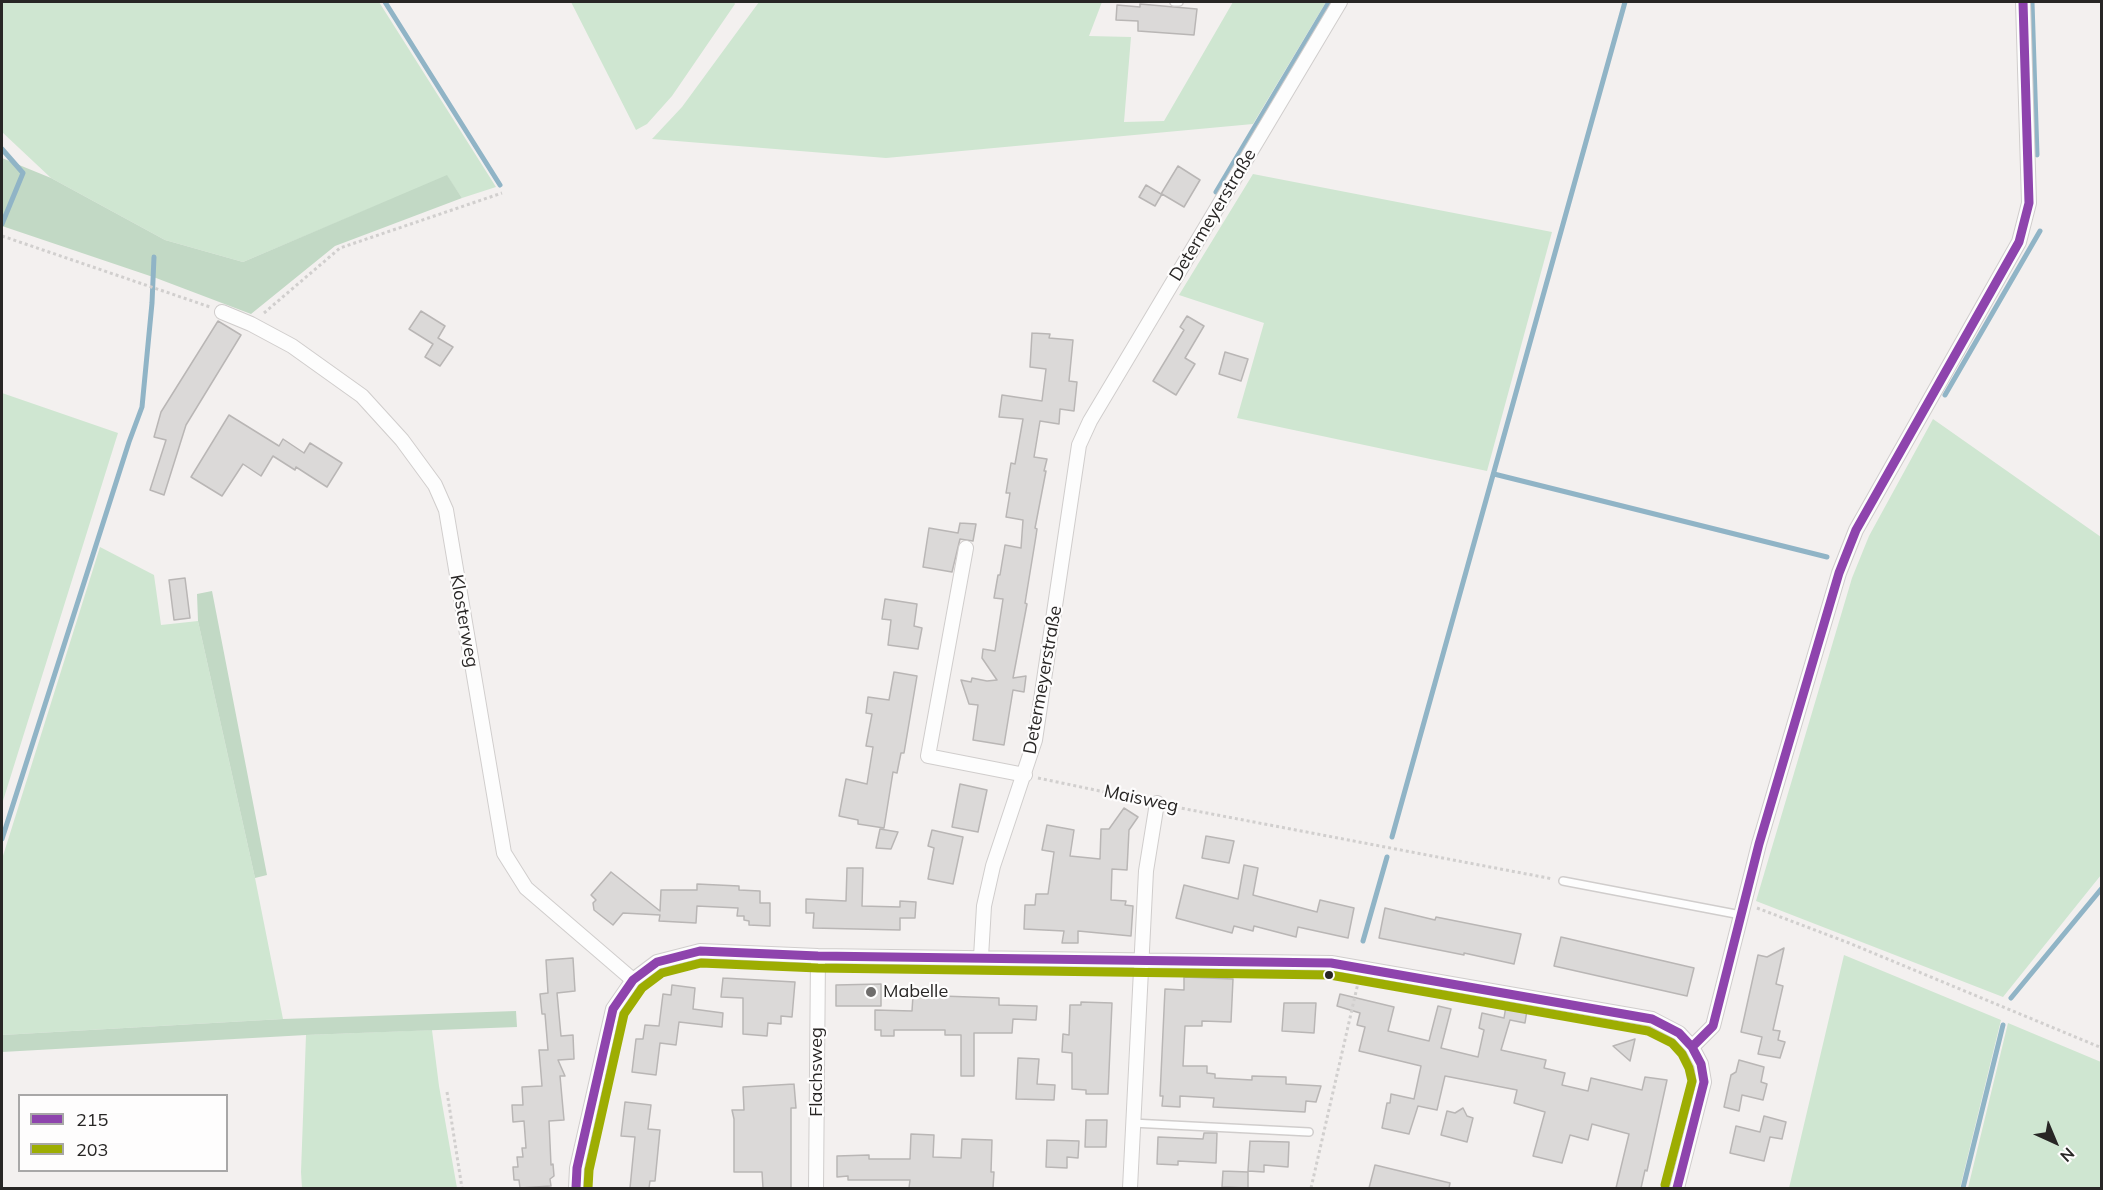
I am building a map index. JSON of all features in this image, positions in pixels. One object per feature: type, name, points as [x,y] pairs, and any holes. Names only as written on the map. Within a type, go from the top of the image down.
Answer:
[{"type":"street","name":"Determeyerstraße","points":[[981,957],[984,906],[993,866],[1035,740],[1079,445],[1090,421],[1340,2]]},
{"type":"street","points":[[1692,1047],[1713,1026],[1759,844],[1839,573],[1856,530],[2019,242],[2030,203],[2023,2]]},
{"type":"street","name":"Klosterweg","points":[[222,312],[251,324],[292,346],[362,396],[402,440],[435,485],[446,510],[504,853],[526,888],[633,980]]},
{"type":"street","points":[[966,548],[927,756],[1025,775]]},
{"type":"street","points":[[1130,1188],[1146,871],[1157,803]]},
{"type":"street","points":[[576,1188],[577,1168],[613,1009],[633,980],[657,962],[700,951],[818,956],[1331,963],[1652,1019],[1679,1033],[1692,1047],[1701,1064],[1704,1082],[1677,1188]]},
{"type":"street","name":"Flachsweg","points":[[816,1188],[818,956]]},
{"type":"lane","points":[[1174,2],[1179,2]]},
{"type":"lane","points":[[1563,881],[1742,909]]},
{"type":"lane","points":[[1132,1123],[1309,1132]]},
{"type":"path","points":[[251,324],[340,248],[502,193]]},
{"type":"path","points":[[2,236],[222,312]]},
{"type":"path","name":"Maisweg","points":[[1025,775],[1157,803],[1563,881]]},
{"type":"path","points":[[1742,909],[1849,943],[2102,1048]]},
{"type":"path","points":[[1311,1188],[1362,968]]},
{"type":"path","points":[[447,1092],[462,1188]]},
{"type":"green space","points":[[2,2],[379,2],[496,187],[462,198],[447,176],[243,262],[165,240],[51,178],[2,132]]},
{"type":"green space","points":[[571,2],[734,2],[735,4],[672,96],[647,124],[636,130]]},
{"type":"green space","points":[[759,2],[1102,2],[1089,36],[1131,37],[1124,122],[1164,121],[1233,2],[1326,2],[1253,124],[886,158],[652,139],[682,107]]},
{"type":"green space","points":[[2,158],[51,178],[165,240],[243,262],[447,175],[462,198],[335,246],[251,314],[156,278],[2,226]]},
{"type":"green space","points":[[1253,174],[1552,232],[1487,471],[1237,418],[1264,323],[1179,295]]},
{"type":"green space","points":[[2,393],[118,433],[2,804]]},
{"type":"green space","points":[[1933,419],[2101,537],[2101,875],[2003,997],[1756,901],[1852,578],[1869,536]]},
{"type":"green space","points":[[100,547],[154,575],[161,625],[198,621],[255,878],[283,1019],[2,1035],[2,859]]},
{"type":"green space","points":[[212,591],[267,875],[255,878],[198,621],[197,594]]},
{"type":"green space","points":[[1844,955],[2001,1020],[1960,1188],[1789,1188]]},
{"type":"green space","points":[[516,1011],[517,1027],[306,1035],[2,1052],[2,1035],[283,1019]]},
{"type":"green space","points":[[2008,1023],[2101,1062],[2101,1188],[1968,1188]]},
{"type":"green space","points":[[432,1030],[439,1086],[457,1188],[302,1188],[306,1035]]},
{"type":"building","points":[[1140,4],[1197,9],[1194,35],[1138,31],[1138,21],[1116,20],[1117,5],[1140,7]]},
{"type":"building","points":[[1178,166],[1200,180],[1184,207],[1162,194],[1155,206],[1139,197],[1146,185],[1161,194]]},
{"type":"building","points":[[421,311],[445,326],[438,338],[453,347],[440,366],[425,357],[433,344],[409,329]]},
{"type":"building","points":[[1187,316],[1204,326],[1185,358],[1195,364],[1176,395],[1153,381],[1184,330],[1180,327]]},
{"type":"building","points":[[218,321],[241,335],[186,425],[164,495],[150,490],[166,440],[154,437],[161,412]]},
{"type":"building","points":[[1032,333],[1050,334],[1049,338],[1073,340],[1069,381],[1077,382],[1074,411],[1060,409],[1059,424],[1040,421],[1034,457],[1047,459],[1044,471],[1046,471],[1035,528],[1037,529],[1025,603],[1027,604],[1013,678],[1026,676],[1024,692],[1013,690],[1004,745],[973,740],[978,705],[969,704],[961,680],[971,682],[972,678],[997,680],[982,658],[983,649],[995,651],[1003,599],[994,598],[998,575],[1000,575],[1005,545],[1021,548],[1023,520],[1006,517],[1010,493],[1006,493],[1011,463],[1015,464],[1023,419],[999,417],[1002,395],[1042,401],[1046,369],[1030,367]]},
{"type":"building","points":[[1225,352],[1248,359],[1241,381],[1219,374]]},
{"type":"building","points":[[229,415],[279,446],[283,439],[304,453],[310,443],[342,463],[327,487],[296,467],[295,470],[273,456],[261,476],[243,464],[222,496],[191,477]]},
{"type":"building","points":[[960,523],[976,524],[973,541],[960,539],[952,572],[923,567],[929,528],[958,533]]},
{"type":"building","points":[[185,578],[190,618],[174,620],[169,580]]},
{"type":"building","points":[[885,599],[917,604],[914,626],[922,628],[918,649],[888,645],[891,620],[882,619]]},
{"type":"building","points":[[894,672],[917,676],[904,753],[901,753],[897,773],[893,772],[884,828],[858,824],[858,820],[839,816],[846,779],[867,784],[873,747],[866,746],[872,714],[866,713],[868,697],[889,700]]},
{"type":"building","points":[[960,784],[987,790],[978,832],[952,827]]},
{"type":"building","points":[[1124,808],[1138,817],[1129,830],[1127,870],[1112,869],[1111,900],[1126,901],[1125,905],[1133,906],[1131,936],[1078,931],[1078,943],[1062,943],[1064,931],[1024,929],[1025,905],[1035,905],[1036,894],[1048,894],[1054,852],[1042,850],[1047,825],[1074,830],[1070,856],[1100,859],[1101,829],[1109,829]]},
{"type":"building","points":[[880,829],[898,832],[891,849],[876,848]]},
{"type":"building","points":[[932,830],[963,837],[953,884],[928,879],[934,848],[928,846]]},
{"type":"building","points":[[1206,836],[1234,841],[1229,863],[1202,858]]},
{"type":"building","points":[[1244,865],[1258,868],[1253,895],[1317,912],[1320,900],[1354,908],[1348,938],[1298,927],[1296,937],[1254,926],[1253,931],[1234,926],[1232,933],[1176,918],[1184,885],[1238,899]]},
{"type":"building","points":[[847,868],[863,868],[862,906],[900,907],[900,901],[916,902],[915,918],[900,918],[900,930],[813,928],[814,913],[806,913],[806,899],[846,901]]},
{"type":"building","points":[[611,872],[660,911],[661,890],[697,890],[697,884],[739,886],[739,890],[760,891],[760,903],[770,903],[770,926],[749,925],[749,921],[744,920],[744,916],[737,916],[738,908],[697,906],[696,923],[659,921],[660,915],[623,913],[613,925],[594,910],[593,903],[596,900],[591,895]]},
{"type":"building","points":[[1385,908],[1435,920],[1436,917],[1521,934],[1514,964],[1379,938]]},
{"type":"building","points":[[1561,937],[1694,968],[1687,996],[1554,966]]},
{"type":"building","points":[[1784,948],[1776,984],[1783,986],[1773,1030],[1780,1031],[1778,1040],[1785,1042],[1780,1058],[1758,1054],[1762,1037],[1741,1032],[1758,955],[1767,957]]},
{"type":"building","points":[[573,958],[575,991],[557,993],[561,1036],[573,1035],[574,1059],[558,1060],[565,1076],[560,1076],[564,1120],[549,1121],[551,1165],[553,1164],[554,1176],[550,1179],[551,1186],[520,1188],[519,1180],[514,1180],[513,1167],[518,1167],[517,1157],[523,1157],[522,1148],[526,1148],[524,1121],[513,1122],[512,1105],[523,1105],[522,1087],[542,1086],[539,1050],[548,1050],[545,1014],[542,1014],[540,994],[548,993],[546,960]]},
{"type":"building","points":[[1184,977],[1233,979],[1231,1022],[1202,1021],[1202,1026],[1185,1026],[1183,1066],[1207,1066],[1207,1073],[1215,1074],[1215,1078],[1252,1080],[1252,1076],[1286,1077],[1286,1084],[1321,1086],[1316,1102],[1306,1101],[1305,1112],[1213,1107],[1214,1098],[1180,1096],[1180,1107],[1162,1106],[1163,1096],[1160,1096],[1165,989],[1184,990]]},
{"type":"building","points":[[723,978],[795,982],[792,1017],[781,1016],[781,1024],[768,1023],[767,1036],[743,1034],[743,998],[721,997]]},
{"type":"building","points":[[881,984],[881,1006],[836,1006],[836,985]]},
{"type":"building","points":[[672,985],[695,988],[693,1009],[723,1013],[722,1027],[679,1022],[676,1045],[660,1043],[656,1075],[632,1072],[636,1039],[643,1039],[645,1025],[659,1026],[663,994],[671,995]]},
{"type":"building","points":[[1340,994],[1394,1007],[1388,1031],[1429,1041],[1438,1006],[1451,1009],[1441,1048],[1478,1057],[1484,1030],[1479,1028],[1482,1013],[1504,1018],[1506,1006],[1527,1010],[1525,1023],[1510,1020],[1501,1050],[1546,1060],[1544,1068],[1565,1073],[1562,1085],[1588,1091],[1591,1078],[1642,1090],[1645,1077],[1667,1080],[1647,1171],[1645,1170],[1641,1188],[1616,1188],[1629,1134],[1592,1124],[1588,1140],[1570,1135],[1562,1163],[1533,1156],[1545,1112],[1514,1103],[1517,1090],[1445,1076],[1437,1110],[1418,1106],[1409,1134],[1382,1128],[1391,1094],[1414,1099],[1421,1066],[1359,1051],[1365,1027],[1357,1025],[1360,1013],[1337,1006]]},
{"type":"building","points":[[913,995],[999,998],[999,1005],[1037,1006],[1036,1020],[1013,1019],[1012,1033],[974,1033],[974,1076],[961,1076],[961,1035],[945,1035],[945,1030],[894,1030],[894,1036],[881,1036],[881,1030],[875,1030],[875,1010],[912,1011]]},
{"type":"building","points":[[1081,1002],[1112,1003],[1108,1094],[1086,1094],[1086,1090],[1072,1089],[1072,1053],[1062,1052],[1063,1034],[1069,1035],[1070,1005],[1081,1005]]},
{"type":"building","points":[[1284,1003],[1316,1003],[1314,1033],[1282,1031]]},
{"type":"building","points":[[1635,1039],[1630,1061],[1613,1046]]},
{"type":"building","points":[[1018,1058],[1039,1059],[1037,1084],[1055,1085],[1054,1100],[1016,1099]]},
{"type":"building","points":[[1739,1060],[1764,1067],[1761,1082],[1767,1084],[1763,1100],[1742,1095],[1739,1111],[1724,1107],[1731,1075],[1736,1072]]},
{"type":"building","points":[[794,1084],[796,1108],[791,1108],[791,1188],[763,1188],[762,1172],[734,1172],[732,1110],[744,1110],[743,1087]]},
{"type":"building","points":[[625,1102],[651,1105],[648,1129],[660,1130],[655,1181],[650,1181],[649,1188],[630,1188],[635,1137],[621,1136]]},
{"type":"building","points":[[1463,1108],[1467,1116],[1473,1118],[1467,1142],[1441,1135],[1447,1111],[1455,1113]]},
{"type":"building","points":[[1764,1116],[1786,1122],[1782,1139],[1770,1137],[1764,1161],[1730,1153],[1736,1126],[1760,1132]]},
{"type":"building","points":[[1086,1120],[1107,1120],[1106,1147],[1085,1147]]},
{"type":"building","points":[[1204,1133],[1217,1133],[1216,1163],[1178,1161],[1178,1165],[1157,1164],[1158,1137],[1203,1139]]},
{"type":"building","points":[[911,1134],[934,1135],[933,1157],[961,1158],[962,1139],[992,1140],[993,1188],[909,1188],[910,1180],[848,1180],[848,1176],[837,1177],[837,1156],[869,1155],[869,1159],[910,1159]]},
{"type":"building","points":[[1047,1140],[1079,1141],[1078,1158],[1067,1157],[1067,1168],[1046,1167]]},
{"type":"building","points":[[1250,1141],[1289,1142],[1288,1167],[1264,1165],[1264,1172],[1248,1171]]},
{"type":"building","points":[[1375,1165],[1450,1183],[1449,1188],[1369,1188]]},
{"type":"building","points":[[1223,1171],[1248,1172],[1248,1188],[1222,1187]]},
{"type":"waterway","points":[[385,2],[500,185]]},
{"type":"waterway","points":[[1216,192],[1329,2]]},
{"type":"waterway","points":[[1392,837],[1625,2]]},
{"type":"waterway","points":[[2032,2],[2037,155]]},
{"type":"waterway","points":[[2,149],[23,173],[2,224]]},
{"type":"waterway","points":[[1945,395],[2040,231]]},
{"type":"waterway","points":[[2,839],[142,407],[154,257]]},
{"type":"waterway","points":[[1494,474],[1827,557]]},
{"type":"waterway","points":[[1363,941],[1387,857]]},
{"type":"waterway","points":[[2011,998],[2102,888]]},
{"type":"waterway","points":[[1963,1188],[2003,1025]]},
{"type":"transit line","name":"215","points":[[1692,1047],[1713,1026],[1759,844],[1839,573],[1856,530],[2019,242],[2029,203],[2023,2]]},
{"type":"transit line","name":"215","points":[[576,1188],[577,1168],[613,1009],[633,980],[657,962],[700,951],[818,956],[1331,963],[1652,1019],[1679,1033],[1692,1047],[1701,1064],[1704,1082],[1677,1188]]},
{"type":"transit line","name":"203","points":[[588,1188],[589,1170],[624,1014],[642,988],[662,973],[701,963],[818,968],[1330,975],[1648,1031],[1672,1043],[1682,1054],[1692,1081],[1665,1185]]},
{"type":"place","name":"Mabelle","points":[[871,992]]}]
